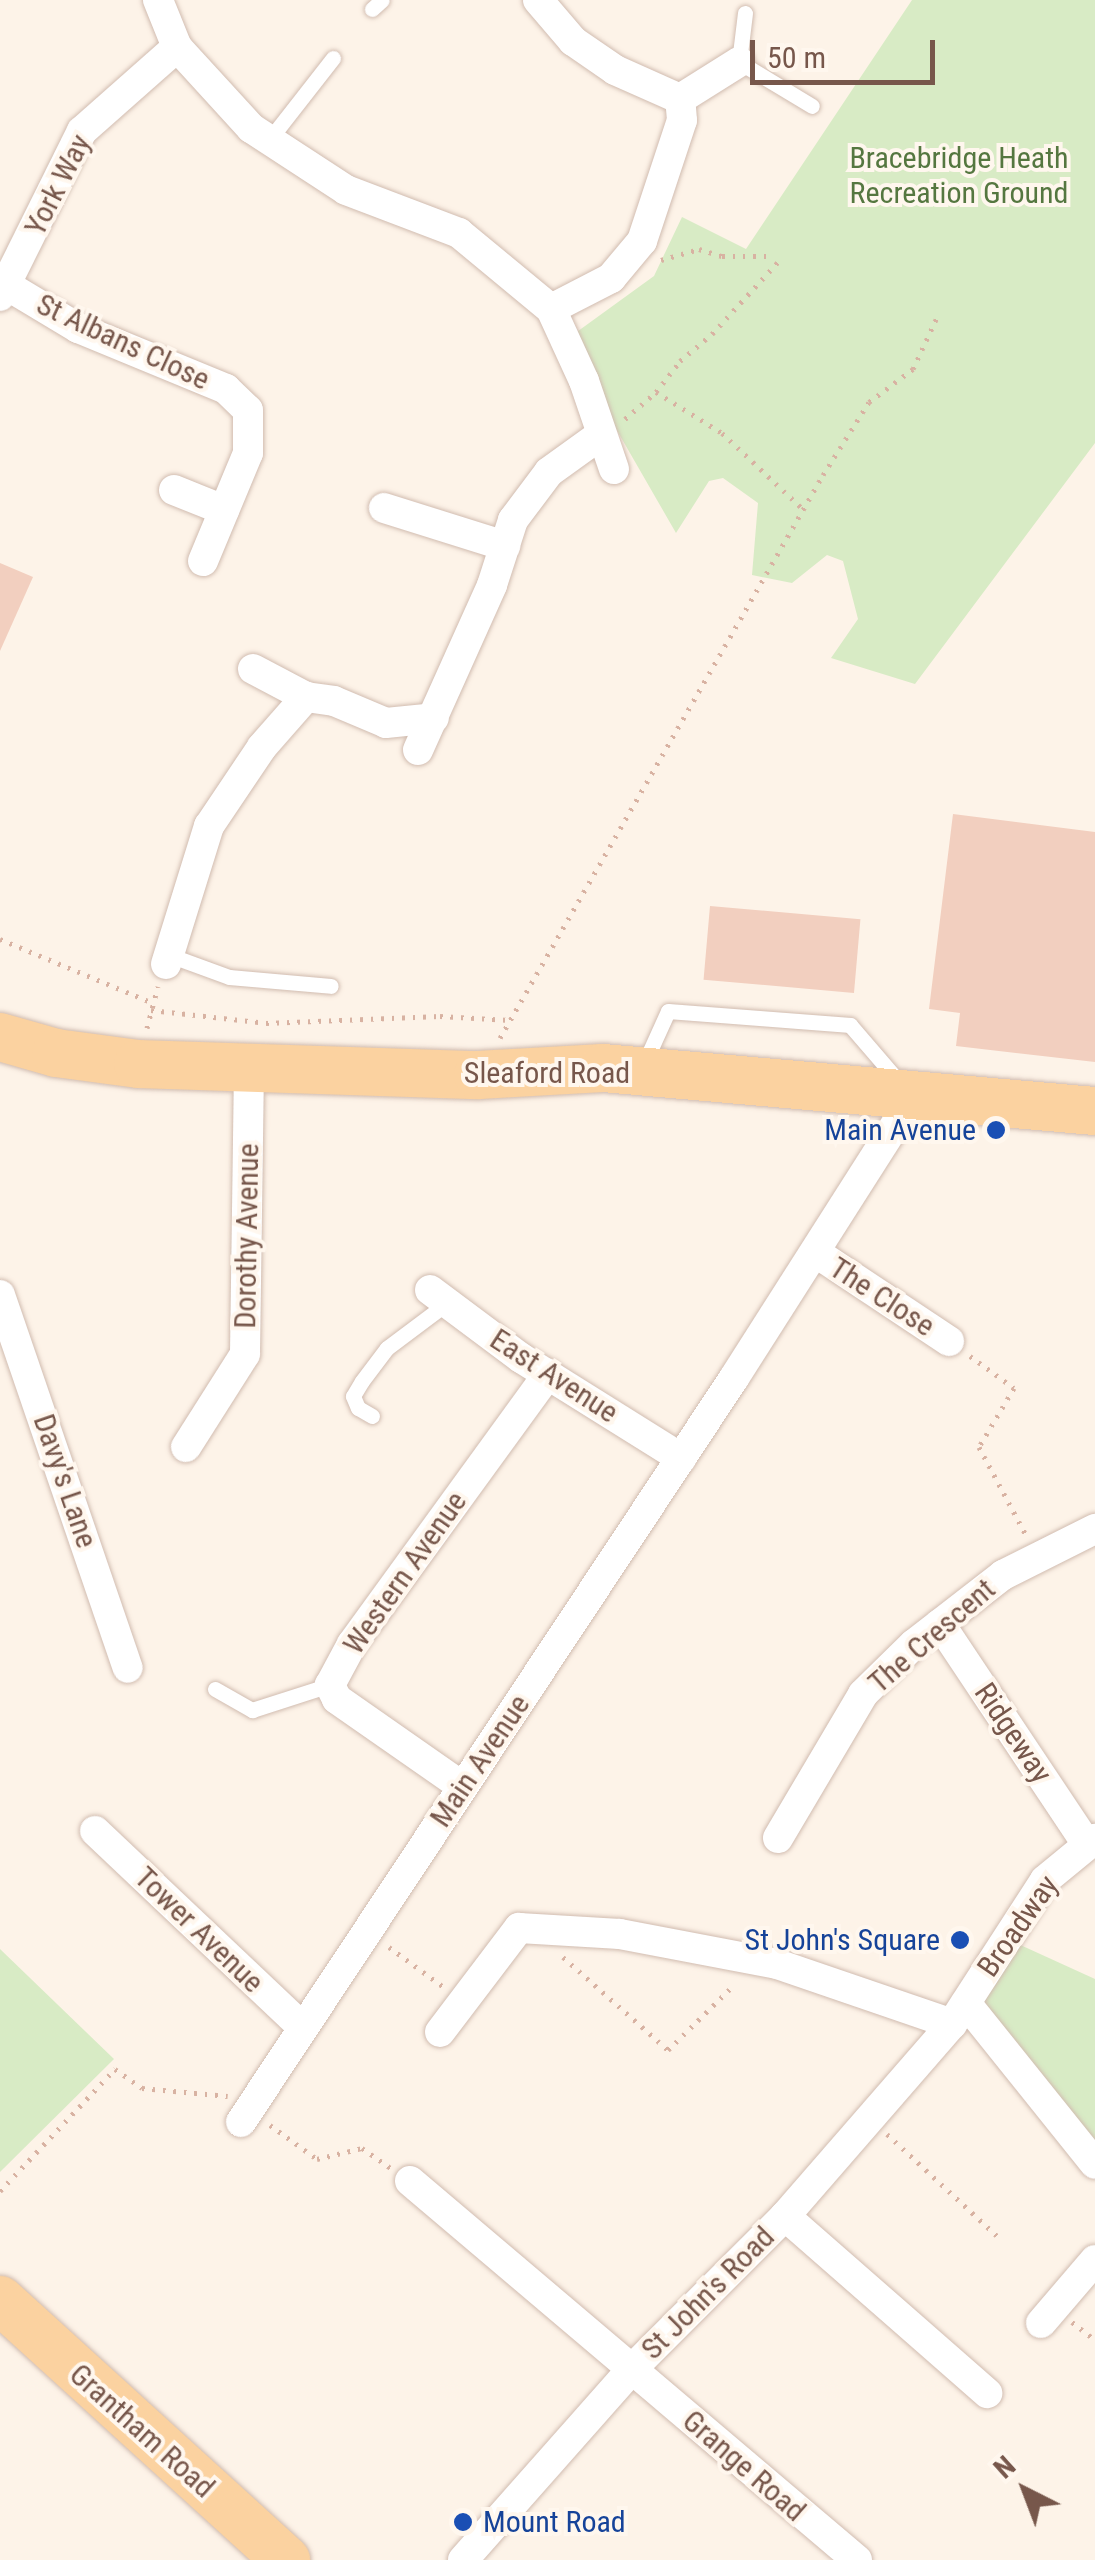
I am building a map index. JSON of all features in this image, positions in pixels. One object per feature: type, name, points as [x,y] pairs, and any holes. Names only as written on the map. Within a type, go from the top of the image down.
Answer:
[{"type":"main road","name":"Sleaford Road","points":[[0,1037],[56,1052],[138,1064],[478,1075],[603,1068],[1095,1111]]},
{"type":"main road","name":"Grantham Road","points":[[0,2300],[286,2560]]},
{"type":"street","points":[[158,0],[177,47],[250,128],[346,190],[460,233],[551,310],[607,431],[614,468]]},
{"type":"street","points":[[538,0],[573,42],[615,70],[680,99]]},
{"type":"street","name":"York Way","points":[[4,291],[82,131],[177,47]]},
{"type":"street","points":[[680,99],[739,62]]},
{"type":"street","points":[[551,310],[611,278],[642,241],[682,120],[680,99]]},
{"type":"street","name":"St Albans Close","points":[[4,291],[78,328],[226,390],[248,410],[248,453],[203,561]]},
{"type":"street","points":[[418,750],[513,520],[550,472],[607,431]]},
{"type":"street","points":[[174,490],[224,510]]},
{"type":"street","points":[[384,508],[504,546]]},
{"type":"street","points":[[253,669],[306,697],[334,701],[386,723],[434,718]]},
{"type":"street","points":[[167,959],[209,826],[262,747],[306,697]]},
{"type":"street","name":"Dorothy Avenue","points":[[186,1447],[245,1354],[249,1067]]},
{"type":"street","name":"Main Avenue","points":[[248,2110],[681,1458],[913,1098]]},
{"type":"street","name":"The Close","points":[[815,1252],[950,1341]]},
{"type":"street","name":"Davy's Lane","points":[[0,1295],[128,1668]]},
{"type":"street","name":"East Avenue","points":[[439,1296],[548,1374],[681,1458]]},
{"type":"street","name":"Western Avenue","points":[[463,1787],[338,1699],[330,1686],[352,1644],[548,1374]]},
{"type":"street","name":"The Crescent","points":[[778,1838],[863,1694],[940,1624],[1003,1575],[1095,1529]]},
{"type":"street","name":"Ridgeway","points":[[940,1624],[1091,1841]]},
{"type":"street","name":"Tower Avenue","points":[[95,1832],[303,2028]]},
{"type":"street","name":"Broadway","points":[[959,2014],[1044,1880],[1091,1841]]},
{"type":"street","points":[[440,2032],[519,1928],[620,1934],[758,1960],[959,2014],[1095,2164]]},
{"type":"street","name":"St John's Road","points":[[463,2560],[632,2369],[785,2216],[959,2014]]},
{"type":"street","points":[[410,2180],[632,2369]]},
{"type":"street","points":[[785,2216],[988,2393]]},
{"type":"street","points":[[1041,2323],[1095,2260]]},
{"type":"street","name":"Grange Road","points":[[632,2369],[857,2560]]},
{"type":"lane","points":[[744,13],[739,62],[812,106]]},
{"type":"lane","points":[[269,140],[333,58]]},
{"type":"lane","points":[[167,959],[228,977],[332,986]]},
{"type":"lane","points":[[640,1072],[668,1011],[850,1025],[913,1098]]},
{"type":"lane","points":[[372,1416],[358,1408],[354,1396],[362,1380],[387,1348],[439,1296]]},
{"type":"lane","points":[[215,1689],[252,1710],[330,1686]]},
{"type":"path","points":[[611,278],[699,249],[722,256],[766,256]]},
{"type":"path","points":[[607,431],[656,392],[779,260]]},
{"type":"path","points":[[478,1075],[803,509],[869,402],[912,369],[939,313]]},
{"type":"path","points":[[656,392],[722,433],[803,509]]},
{"type":"path","points":[[0,939],[152,1006],[266,1023],[440,1016],[510,1020]]},
{"type":"path","points":[[138,1064],[167,959]]},
{"type":"path","points":[[950,1341],[1014,1388],[979,1447],[1038,1557]]},
{"type":"path","points":[[532,1929],[668,2050],[758,1960]]},
{"type":"path","points":[[367,1932],[464,2001]]},
{"type":"path","points":[[0,2191],[115,2069],[142,2088],[248,2110],[318,2158],[362,2148],[410,2180]]},
{"type":"path","points":[[870,2118],[997,2236]]},
{"type":"green space","name":"Bracebridge Heath Recreation Ground","points":[[912,0],[1095,0],[1095,443],[915,684],[831,658],[858,619],[843,561],[827,555],[792,583],[752,575],[758,503],[723,478],[709,481],[676,533],[615,427],[574,334],[654,276],[682,217],[746,249]]},
{"type":"green space","points":[[1007,1939],[1095,1979],[1095,2164],[966,2003]]},
{"type":"green space","points":[[0,1949],[114,2059],[0,2172]]},
{"type":"building","points":[[0,563],[33,577],[0,651]]},
{"type":"building","points":[[953,814],[1095,832],[1095,1062],[956,1046],[960,1013],[929,1009]]},
{"type":"building","points":[[710,906],[860,919],[854,993],[704,980]]},
{"type":"place","name":"Main Avenue","points":[[996,1130]]},
{"type":"place","name":"St John's Square","points":[[960,1940]]},
{"type":"place","name":"Mount Road","points":[[463,2522]]}]
